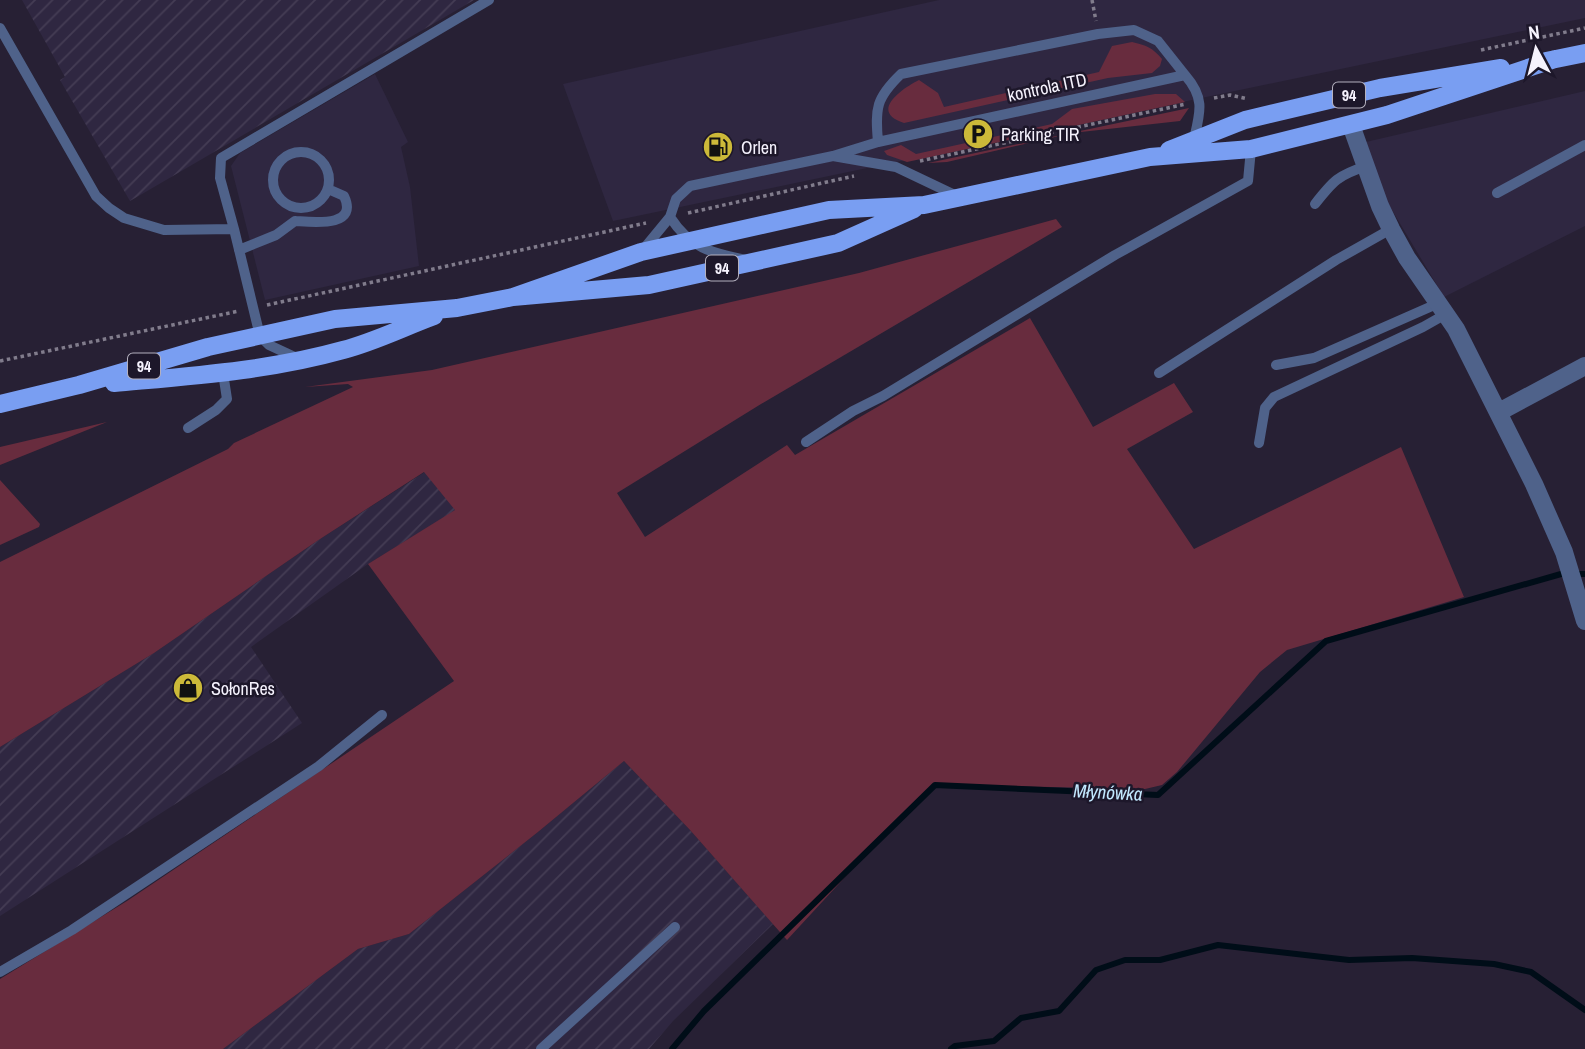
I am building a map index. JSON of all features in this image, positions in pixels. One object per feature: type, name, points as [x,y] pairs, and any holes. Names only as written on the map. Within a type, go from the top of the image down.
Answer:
[{"type":"main road","name":"94","points":[[1190,148],[1245,120],[1380,88],[1585,53]]},
{"type":"main road","name":"94","points":[[513,297],[641,252],[829,210],[923,205],[1190,148],[1251,149],[1351,125],[1555,59]]},
{"type":"main road","name":"94","points":[[0,404],[79,385],[208,347],[335,319],[457,308],[513,297],[649,285],[838,243],[923,205]]},
{"type":"main road","name":"94","points":[[79,385],[223,373],[300,359],[344,350],[457,308]]},
{"type":"street","points":[[1351,125],[1391,229],[1456,329],[1499,412],[1564,552],[1585,621]]},
{"type":"street","points":[[1499,412],[1585,366]]},
{"type":"lane","points":[[300,359],[269,345],[260,336],[220,178],[221,158],[489,0]]},
{"type":"lane","points":[[0,28],[96,196],[109,208],[124,218],[164,230],[234,229]]},
{"type":"lane","points":[[878,142],[875,114],[884,89],[901,74],[1098,34],[1134,30],[1158,41],[1197,89],[1200,101],[1190,148]]},
{"type":"lane","name":"kontrola ITD","points":[[641,252],[670,217],[677,200],[690,186],[1185,75]]},
{"type":"lane","points":[[1497,193],[1585,145]]},
{"type":"lane","points":[[806,442],[853,411],[883,396],[1115,255],[1248,181],[1251,149]]},
{"type":"lane","points":[[308,153],[323,162],[327,169],[328,189],[312,206],[295,207],[287,204],[276,191],[275,174],[278,166],[291,155],[308,153]]},
{"type":"lane","points":[[833,156],[896,167],[962,198]]},
{"type":"lane","points":[[1315,204],[1334,181],[1350,171],[1367,166]]},
{"type":"lane","points":[[240,250],[276,235],[295,221],[340,220],[346,213],[347,202],[344,196],[328,189]]},
{"type":"lane","points":[[670,217],[688,241],[706,250],[751,261]]},
{"type":"lane","points":[[1159,373],[1336,260],[1391,229]]},
{"type":"lane","points":[[1276,365],[1314,358],[1442,308]]},
{"type":"lane","points":[[1259,443],[1265,408],[1274,397],[1423,327],[1442,308]]},
{"type":"lane","points":[[188,428],[223,405],[227,399],[223,373]]},
{"type":"lane","points":[[0,972],[72,930],[308,774],[382,715]]},
{"type":"lane","points":[[541,1049],[675,927]]},
{"type":"path","points":[[1092,0],[1098,34]]},
{"type":"path","points":[[1478,51],[1585,28]]},
{"type":"path","points":[[896,167],[1230,95],[1252,100]]},
{"type":"path","points":[[0,361],[254,309],[858,175]]},
{"type":"shaded area","points":[[22,0],[474,0],[130,201],[60,80],[65,77]]},
{"type":"shaded area","points":[[939,0],[1585,0],[1585,18],[613,221],[563,84]]},
{"type":"shaded area","points":[[1132,42],[1149,48],[1162,59],[1160,66],[1152,73],[1108,78],[904,123],[889,113],[889,107],[897,95],[919,80],[938,93],[944,107],[1099,72],[1112,46]]},
{"type":"shaded area","points":[[375,74],[408,142],[401,147],[410,187],[419,266],[265,300],[231,166],[240,153]]},
{"type":"shaded area","points":[[1585,91],[1585,226],[1444,297],[1353,145]]},
{"type":"shaded area","points":[[1155,94],[1176,94],[1185,102],[907,162],[887,155],[884,151],[901,145],[916,154],[1052,124],[1072,109]]},
{"type":"shaded area","points":[[1189,108],[1180,121],[1072,133],[947,162],[928,163]]},
{"type":"shaded area","points":[[1056,219],[1062,227],[761,404],[617,493],[645,537],[787,445],[795,455],[1030,318],[1093,427],[1174,383],[1193,412],[1127,449],[1194,549],[1401,447],[1464,597],[1287,650],[1260,672],[1177,772],[1162,785],[1145,789],[960,785],[935,788],[919,797],[787,940],[690,830],[624,761],[409,934],[358,949],[223,1049],[0,1049],[0,979],[127,901],[454,681],[368,564],[455,510],[424,472],[317,541],[154,653],[0,747],[0,562],[228,449],[234,443],[353,387],[348,384],[305,387],[432,370],[859,273]]},
{"type":"shaded area","points":[[107,422],[0,465],[0,447]]},
{"type":"shaded area","name":"SołonRes","points":[[425,472],[456,510],[368,564],[251,647],[302,723],[0,916],[0,747],[154,653],[317,541]]},
{"type":"shaded area","points":[[0,480],[40,524],[39,527],[0,545]]},
{"type":"shaded area","points":[[624,761],[690,830],[773,924],[673,1021],[649,1049],[223,1049],[358,949],[409,934]]},
{"type":"waterway","name":"Młynówka","points":[[672,1049],[704,1011],[935,785],[1158,795],[1326,641],[1561,574],[1585,574]]},
{"type":"waterway","points":[[951,1049],[955,1046],[994,1041],[1021,1018],[1059,1011],[1096,970],[1125,960],[1160,960],[1218,945],[1349,960],[1412,958],[1494,964],[1531,972],[1585,1010]]},
{"type":"place","name":"Parking TIR","points":[[978,134]]},
{"type":"place","name":"Orlen","points":[[718,147]]},
{"type":"place","name":"SołonRes","points":[[188,688]]}]
